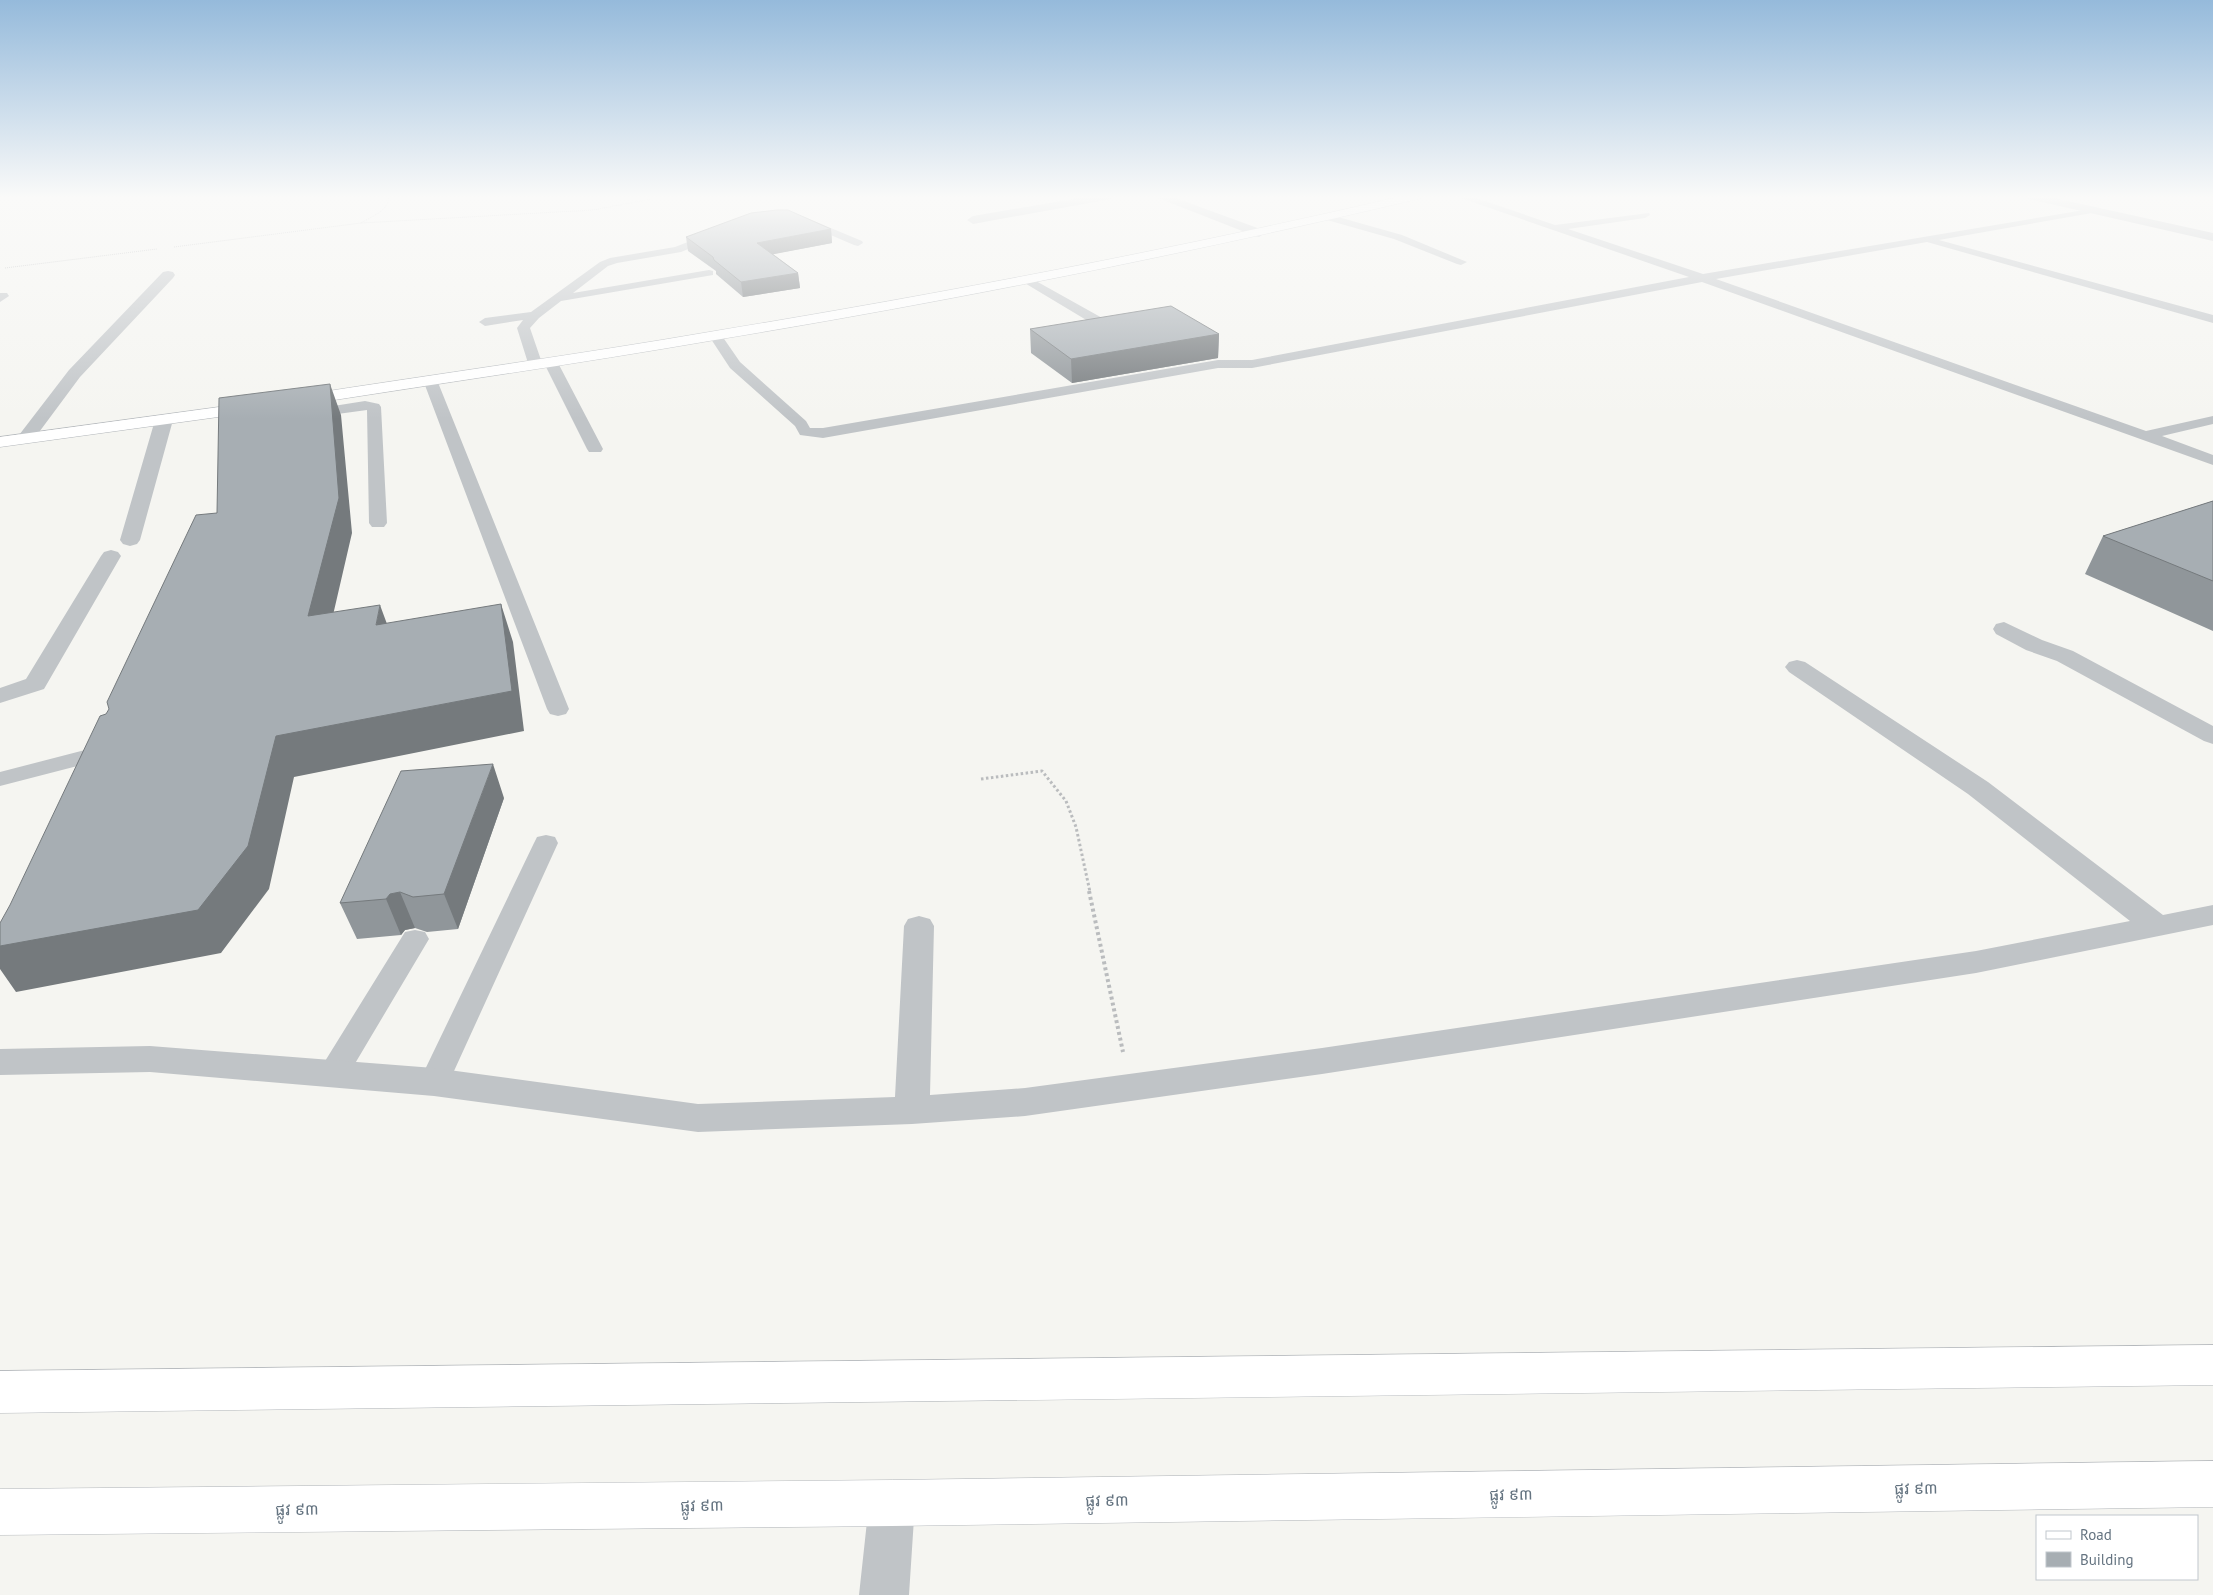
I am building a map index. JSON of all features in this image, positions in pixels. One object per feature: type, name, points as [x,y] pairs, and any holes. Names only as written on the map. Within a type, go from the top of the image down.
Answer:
[{"type":"street","points":[[0,442],[164,420],[276,410],[430,380],[715,336],[1075,270]]},
{"type":"street","points":[[25,439],[60,389],[95,349],[168,275]]},
{"type":"street","points":[[130,540],[164,420]]},
{"type":"street","points":[[0,696],[34,684],[110,556]]},
{"type":"street","points":[[2004,629],[2034,645],[2065,656],[2213,736]]},
{"type":"street","points":[[1796,667],[1978,788],[2157,926]]},
{"type":"street","points":[[0,1062],[150,1059],[434,1082],[698,1118],[912,1110],[1025,1102],[1342,1058],[1976,962],[2213,915]]},
{"type":"street","points":[[912,1110],[918,926]]},
{"type":"street","points":[[0,1392],[2213,1365]]},
{"type":"street","name":"ផ្លូវ ៩៣","points":[[0,1512],[892,1503],[2213,1484]]},
{"type":"street","points":[[884,1595],[892,1503]]},
{"type":"lane","points":[[594,448],[523,328],[535,314],[597,270]]},
{"type":"lane","points":[[1680,270],[2213,460]]},
{"type":"lane","points":[[715,336],[735,365],[800,424],[806,432],[824,433],[1218,364],[1252,364],[1746,270]]},
{"type":"lane","points":[[2040,270],[2213,319]]},
{"type":"lane","points":[[560,298],[709,273]]},
{"type":"lane","points":[[1027,280],[1108,327]]},
{"type":"lane","points":[[2184,310],[2213,304]]},
{"type":"lane","points":[[485,322],[535,314]]},
{"type":"lane","points":[[430,380],[558,709]]},
{"type":"lane","points":[[276,410],[365,405],[374,407],[378,523]]},
{"type":"lane","points":[[2144,436],[2213,420]]},
{"type":"lane","points":[[0,779],[118,748]]},
{"type":"lane","points":[[434,1082],[546,843]]},
{"type":"lane","points":[[333,1074],[415,939]]},
{"type":"path","points":[[981,779],[1042,771],[1066,801],[1076,828],[1131,1087]]},
{"type":"building","points":[[727,270],[794,270],[798,273],[741,282]]},
{"type":"building","points":[[1171,306],[1219,334],[1071,359],[1030,329]]},
{"type":"building","points":[[330,384],[339,498],[308,616],[380,605],[376,625],[501,604],[512,691],[276,736],[248,846],[198,910],[0,946],[0,923],[100,716],[106,714],[109,709],[107,702],[196,515],[217,513],[219,398]]},
{"type":"building","points":[[2213,501],[2213,581],[2103,536]]},
{"type":"building","points":[[493,764],[444,894],[413,897],[400,892],[390,894],[386,899],[340,903],[401,771]]}]
